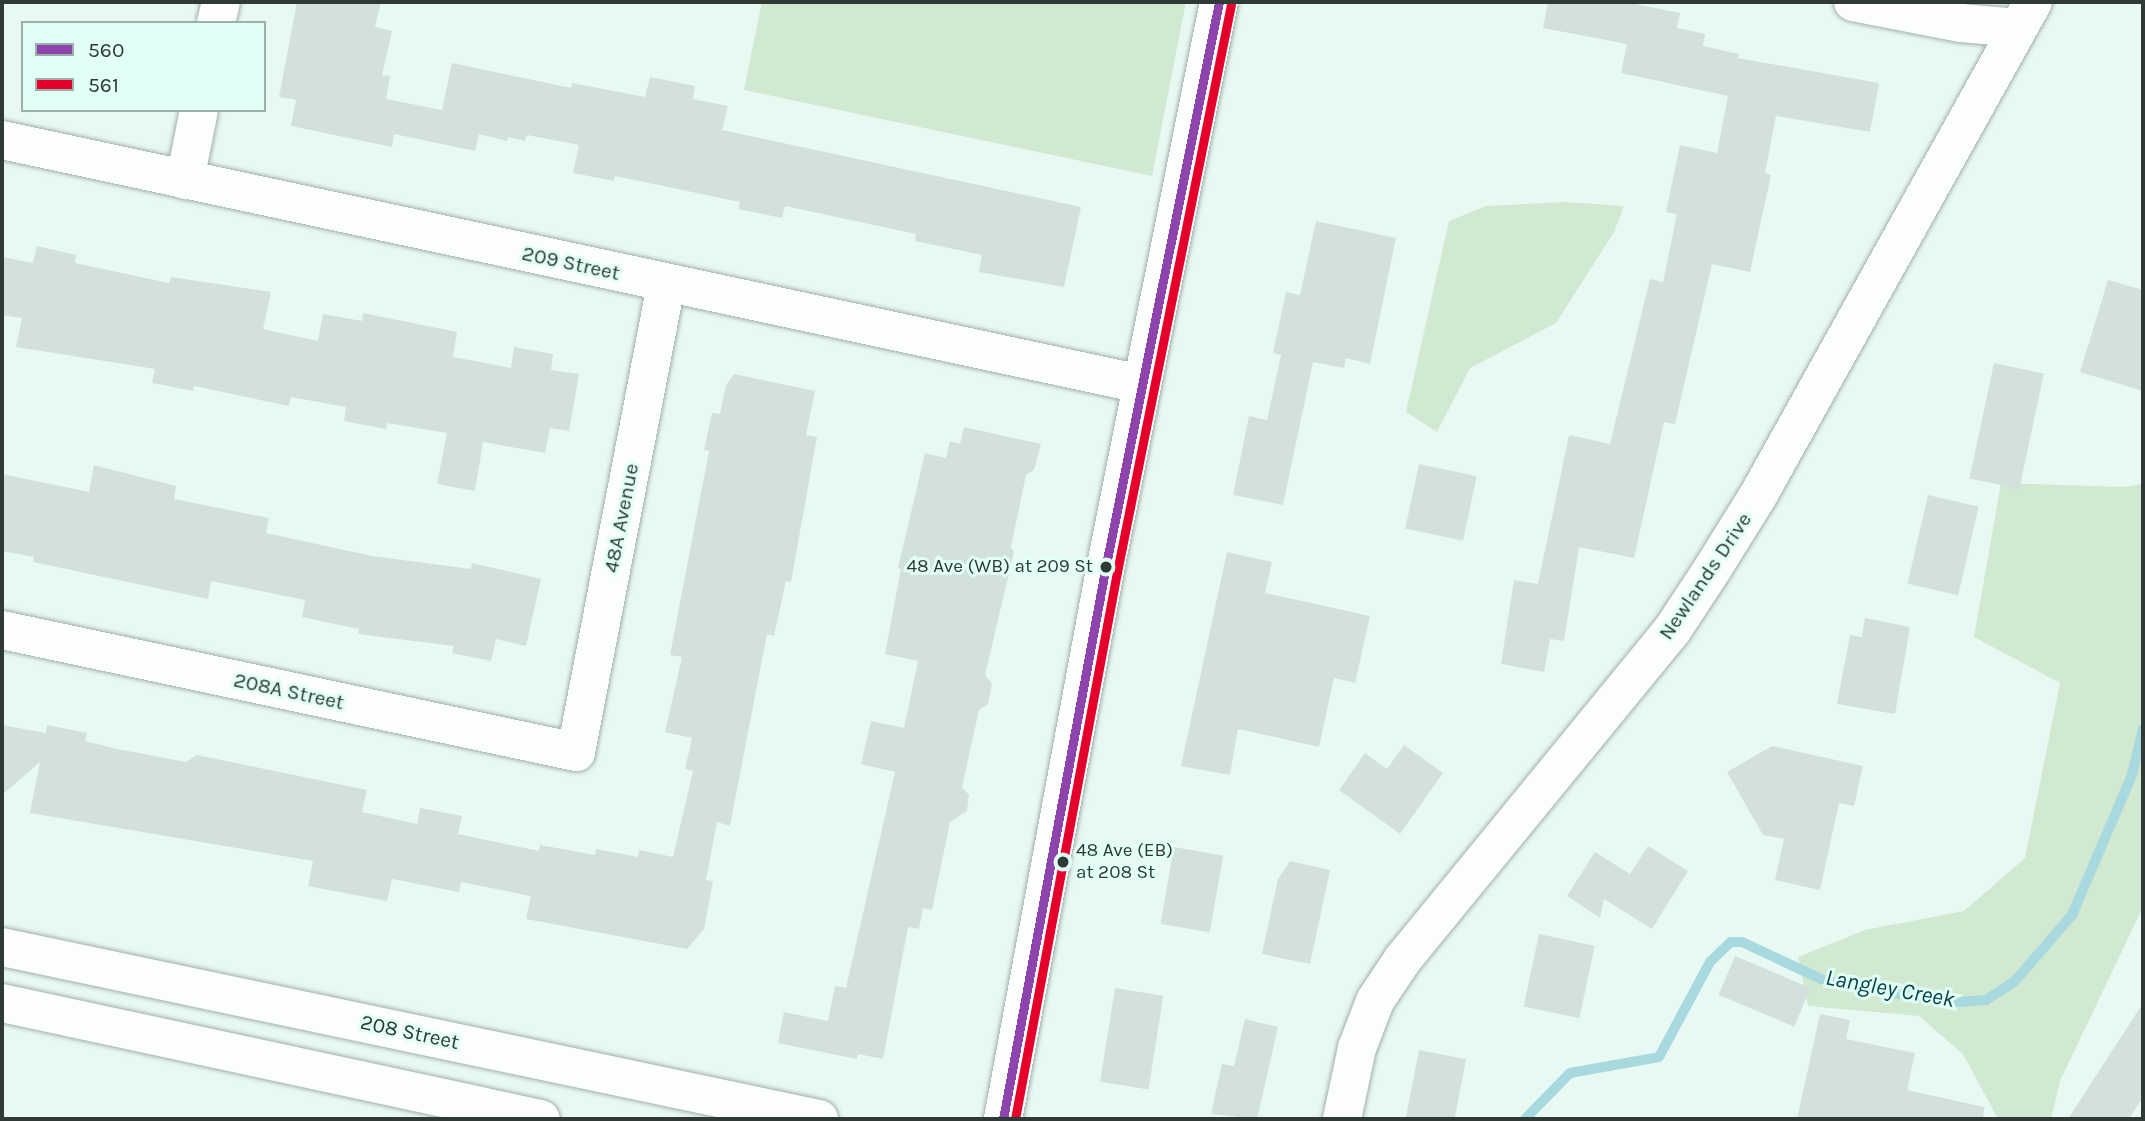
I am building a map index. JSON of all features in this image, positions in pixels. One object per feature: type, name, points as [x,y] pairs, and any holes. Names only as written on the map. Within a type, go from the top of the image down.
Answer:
[{"type":"street","points":[[216,21],[220,2]]},
{"type":"street","points":[[1003,1119],[1142,384],[1219,2]]},
{"type":"street","points":[[1853,2],[1961,23],[2025,15]]},
{"type":"street","name":"Newlands Drive","points":[[1342,1119],[1357,1048],[1375,1001],[1403,959],[1693,598],[1759,494],[2025,15]]},
{"type":"street","points":[[185,180],[199,112]]},
{"type":"street","name":"209 Street","points":[[2,140],[1142,384]]},
{"type":"street","name":"48A Avenue","points":[[576,752],[666,284]]},
{"type":"street","name":"208A Street","points":[[2,630],[576,752]]},
{"type":"street","name":"208 Street","points":[[2,947],[818,1119]]},
{"type":"street","points":[[2,1003],[541,1119]]},
{"type":"green space","points":[[762,2],[1186,2],[1152,176],[744,90]]},
{"type":"green space","points":[[1565,202],[1624,206],[1614,232],[1556,323],[1470,368],[1437,432],[1406,412],[1449,221],[1486,206]]},
{"type":"green space","points":[[2001,483],[2123,487],[2143,484],[2143,907],[2060,1081],[2051,1119],[1998,1119],[1963,1054],[1919,1016],[1808,1006],[1798,957],[1865,930],[1964,911],[2025,858],[2060,683],[1974,637]]},
{"type":"building","points":[[297,2],[381,2],[375,27],[392,31],[382,75],[390,76],[386,99],[442,110],[452,63],[571,88],[572,83],[645,97],[650,77],[695,86],[693,99],[728,106],[722,130],[1081,207],[1064,287],[979,272],[982,255],[915,241],[916,234],[785,206],[782,218],[738,209],[740,202],[615,176],[614,181],[573,173],[579,145],[527,135],[525,141],[508,137],[507,141],[479,134],[475,151],[394,134],[392,147],[291,126],[296,100],[279,97]]},
{"type":"building","points":[[1548,2],[1626,2],[1680,13],[1677,28],[1705,34],[1703,46],[1739,54],[1738,58],[1879,83],[1870,132],[1776,116],[1765,173],[1771,175],[1750,272],[1712,264],[1675,424],[1664,422],[1634,558],[1579,547],[1564,641],[1550,639],[1544,672],[1501,664],[1514,580],[1538,584],[1569,435],[1610,444],[1650,279],[1663,282],[1677,214],[1666,212],[1680,145],[1717,153],[1728,96],[1621,73],[1627,44],[1543,28]]},
{"type":"building","points":[[1316,221],[1396,238],[1370,364],[1346,358],[1344,368],[1313,362],[1283,505],[1233,495],[1249,416],[1267,420],[1281,355],[1273,353],[1286,292],[1300,295]]},
{"type":"building","points":[[37,246],[76,255],[75,263],[169,283],[171,277],[271,292],[263,329],[318,341],[323,314],[362,321],[363,313],[457,332],[453,357],[511,368],[514,347],[553,354],[551,370],[579,374],[569,431],[550,428],[545,453],[483,442],[475,491],[437,484],[447,433],[387,423],[386,429],[344,421],[346,407],[291,397],[289,406],[194,386],[193,391],[152,383],[155,369],[16,347],[22,318],[2,315],[2,257],[33,263]]},
{"type":"building","points":[[2108,280],[2143,290],[2143,391],[2080,372]]},
{"type":"building","points":[[1994,363],[2044,374],[2019,489],[1969,478]]},
{"type":"building","points":[[734,374],[815,391],[806,435],[817,437],[791,582],[786,581],[774,636],[767,634],[730,826],[717,822],[706,880],[713,881],[704,929],[687,949],[526,919],[531,896],[461,882],[459,892],[392,879],[387,901],[308,886],[313,861],[30,813],[40,762],[2,795],[2,725],[46,733],[47,725],[87,733],[85,741],[117,749],[186,762],[197,755],[367,790],[362,812],[417,824],[420,808],[462,816],[458,834],[539,851],[540,845],[595,855],[596,849],[638,857],[639,850],[673,857],[693,771],[685,769],[692,738],[665,732],[682,657],[670,655],[709,451],[704,450],[712,413],[720,414],[726,385]]},
{"type":"building","points":[[964,427],[1041,444],[1034,470],[1026,475],[1011,547],[1014,552],[985,675],[992,684],[988,704],[979,710],[962,787],[969,795],[967,811],[950,822],[932,910],[923,908],[919,929],[908,927],[883,1059],[858,1054],[857,1059],[778,1043],[784,1012],[828,1021],[835,986],[846,988],[895,772],[861,764],[871,721],[904,728],[918,661],[885,654],[901,569],[898,568],[925,453],[946,458],[950,441],[960,444]]},
{"type":"building","points":[[1419,464],[1477,476],[1463,541],[1405,529]]},
{"type":"building","points":[[94,465],[176,486],[174,499],[269,518],[266,533],[372,556],[471,569],[472,563],[541,579],[526,646],[496,639],[491,661],[452,653],[454,646],[358,634],[359,629],[302,617],[305,600],[211,581],[208,599],[33,562],[34,557],[2,551],[2,474],[89,492]]},
{"type":"building","points":[[1928,495],[1979,507],[1958,595],[1908,584]]},
{"type":"building","points":[[1227,552],[1272,562],[1265,593],[1370,616],[1355,683],[1334,678],[1319,747],[1238,729],[1230,775],[1181,766]]},
{"type":"building","points":[[1865,618],[1910,627],[1895,714],[1837,704],[1850,635],[1862,637]]},
{"type":"building","points":[[1404,745],[1443,773],[1400,834],[1339,790],[1365,753],[1387,769]]},
{"type":"building","points":[[1772,746],[1863,766],[1854,806],[1839,803],[1820,890],[1775,880],[1784,839],[1763,835],[1727,772]]},
{"type":"building","points":[[1648,846],[1688,871],[1652,929],[1604,899],[1600,918],[1567,896],[1595,852],[1630,874]]},
{"type":"building","points":[[1174,847],[1223,856],[1210,932],[1160,924]]},
{"type":"building","points":[[1290,861],[1330,870],[1310,964],[1262,954],[1278,879]]},
{"type":"building","points":[[1539,934],[1595,946],[1579,1018],[1524,1006]]},
{"type":"building","points":[[1735,956],[1810,988],[1794,1027],[1719,995]]},
{"type":"building","points":[[1115,988],[1163,996],[1149,1089],[1100,1082]]},
{"type":"building","points":[[2143,1003],[2143,1097],[2129,1119],[2068,1119]]},
{"type":"building","points":[[1820,1014],[1850,1020],[1846,1039],[1915,1053],[1907,1090],[1984,1107],[1983,1119],[1797,1119]]},
{"type":"building","points":[[1245,1019],[1278,1027],[1257,1119],[1211,1114],[1222,1064],[1234,1066]]},
{"type":"building","points":[[1419,1050],[1466,1059],[1454,1119],[1406,1119]]},
{"type":"waterway","name":"Langley Creek","points":[[1525,1119],[1570,1073],[1659,1057],[1710,962],[1731,942],[1742,942],[1821,979],[1863,989],[1958,1002],[1986,1000],[2015,981],[2072,915],[2132,775],[2143,729]]},
{"type":"transit line","name":"560","points":[[1003,1119],[1105,570],[1219,2]]},
{"type":"transit line","name":"561","points":[[1015,1119],[1117,572],[1231,4]]},
{"type":"place","name":"48 Ave (WB) at 209 St","points":[[1106,567]]},
{"type":"place","name":"48 Ave (EB) at 208 St","points":[[1063,862]]}]
